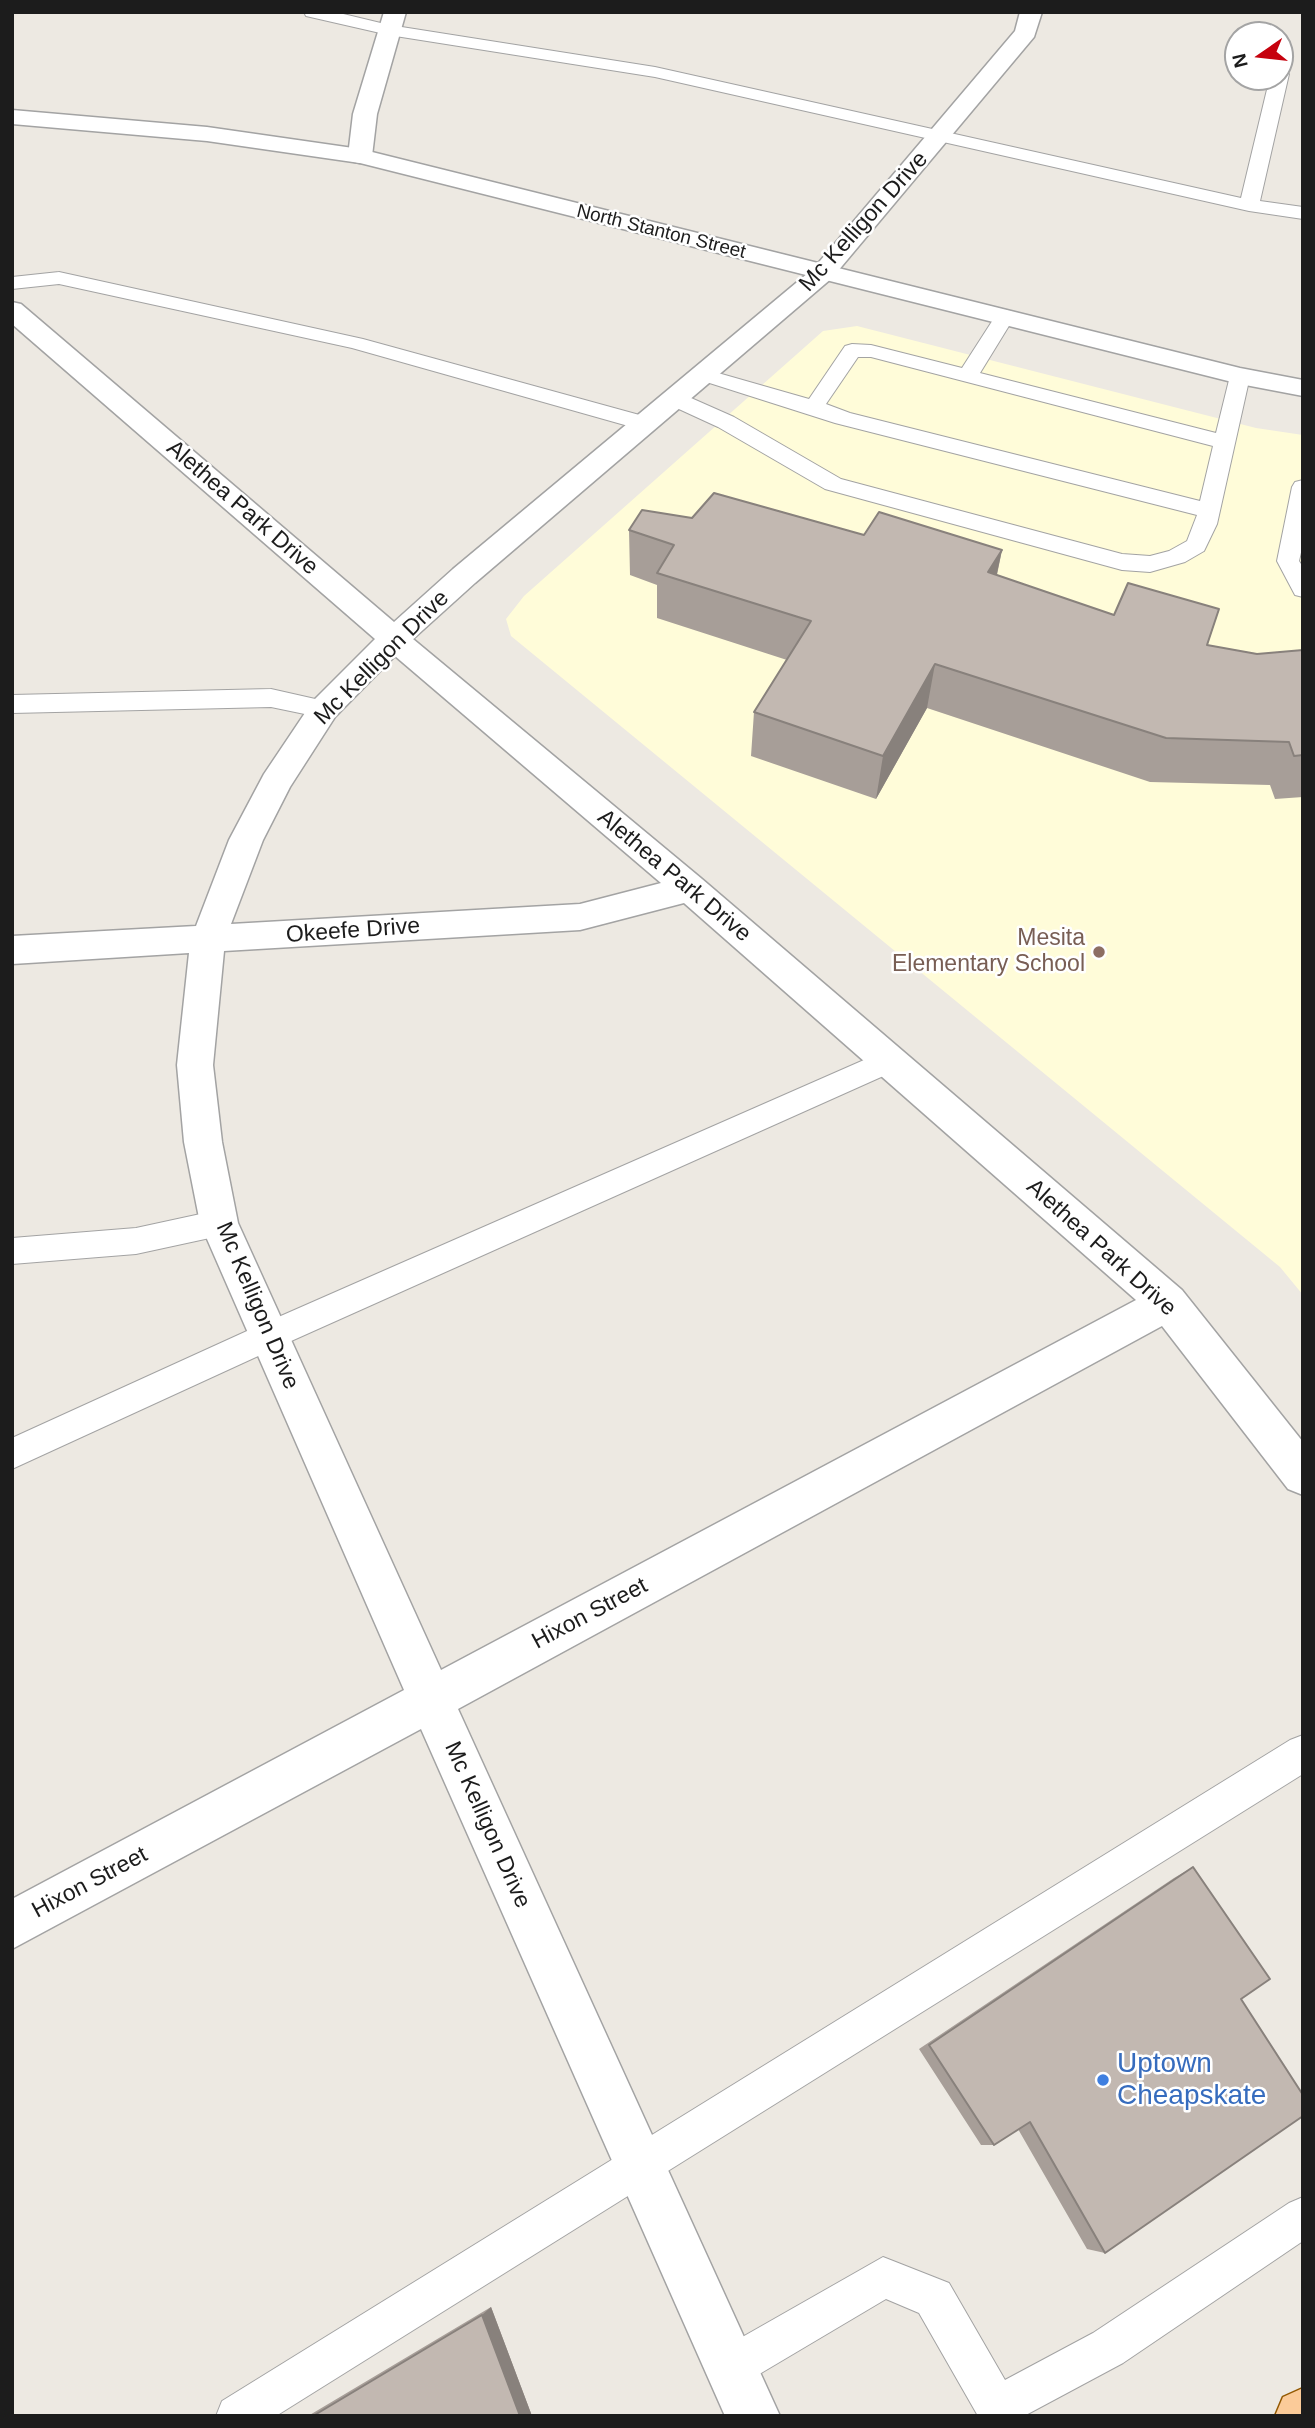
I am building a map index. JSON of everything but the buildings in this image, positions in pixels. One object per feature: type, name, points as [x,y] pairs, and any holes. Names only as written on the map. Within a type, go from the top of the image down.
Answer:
[{"type":"street","name":"Mc Kelligon Drive","points":[[754,2416],[639,2166],[219,1223],[204,1142],[195,1065],[199,1005],[208,940],[246,840],[276,782],[324,709],[394,639],[464,576],[823,273],[1026,32],[1031,12]]},
{"type":"street","points":[[360,156],[365,114],[392,21]]},
{"type":"street","name":"North Stanton Street","points":[[12,117],[207,134],[360,156],[1240,376],[1303,387]]},
{"type":"street","name":"Alethea Park Drive","points":[[19,323],[690,888],[1168,1303],[1303,1475]]},
{"type":"street","name":"Okeefe Drive","points":[[12,950],[580,917],[690,888]]},
{"type":"street","name":"Hixon Street","points":[[12,1925],[1168,1303]]},
{"type":"lane","points":[[312,12],[392,21],[655,72],[1249,205],[1303,213]]},
{"type":"lane","points":[[1249,205],[1276,91]]},
{"type":"lane","points":[[12,284],[59,278],[356,343],[646,424]]},
{"type":"lane","points":[[967,376],[1005,316]]},
{"type":"lane","points":[[814,407],[852,350],[871,351],[1225,442]]},
{"type":"lane","points":[[704,375],[843,418],[1209,511]]},
{"type":"lane","points":[[675,399],[726,422],[833,484],[1122,562],[1150,564],[1177,557],[1196,546],[1209,511],[1240,376]]},
{"type":"lane","points":[[1303,487],[1288,561],[1303,589]]},
{"type":"lane","points":[[12,704],[271,698],[324,709]]},
{"type":"lane","points":[[12,1454],[269,1336],[889,1060]]},
{"type":"lane","points":[[12,1251],[136,1241],[219,1223]]},
{"type":"lane","points":[[237,2416],[1303,1753]]},
{"type":"lane","points":[[731,2367],[883,2277],[934,2298],[1000,2411],[1108,2348],[1303,2217]]},
{"type":"shaded area","name":"Mesita Elementary School","points":[[857,326],[1256,428],[1303,435],[1303,1295],[1280,1267],[511,636],[506,619],[524,596],[823,331]]},
{"type":"place","name":"Mesita Elementary School","points":[[1099,952]]},
{"type":"place","name":"Uptown Cheapskate","points":[[1103,2080]]}]
